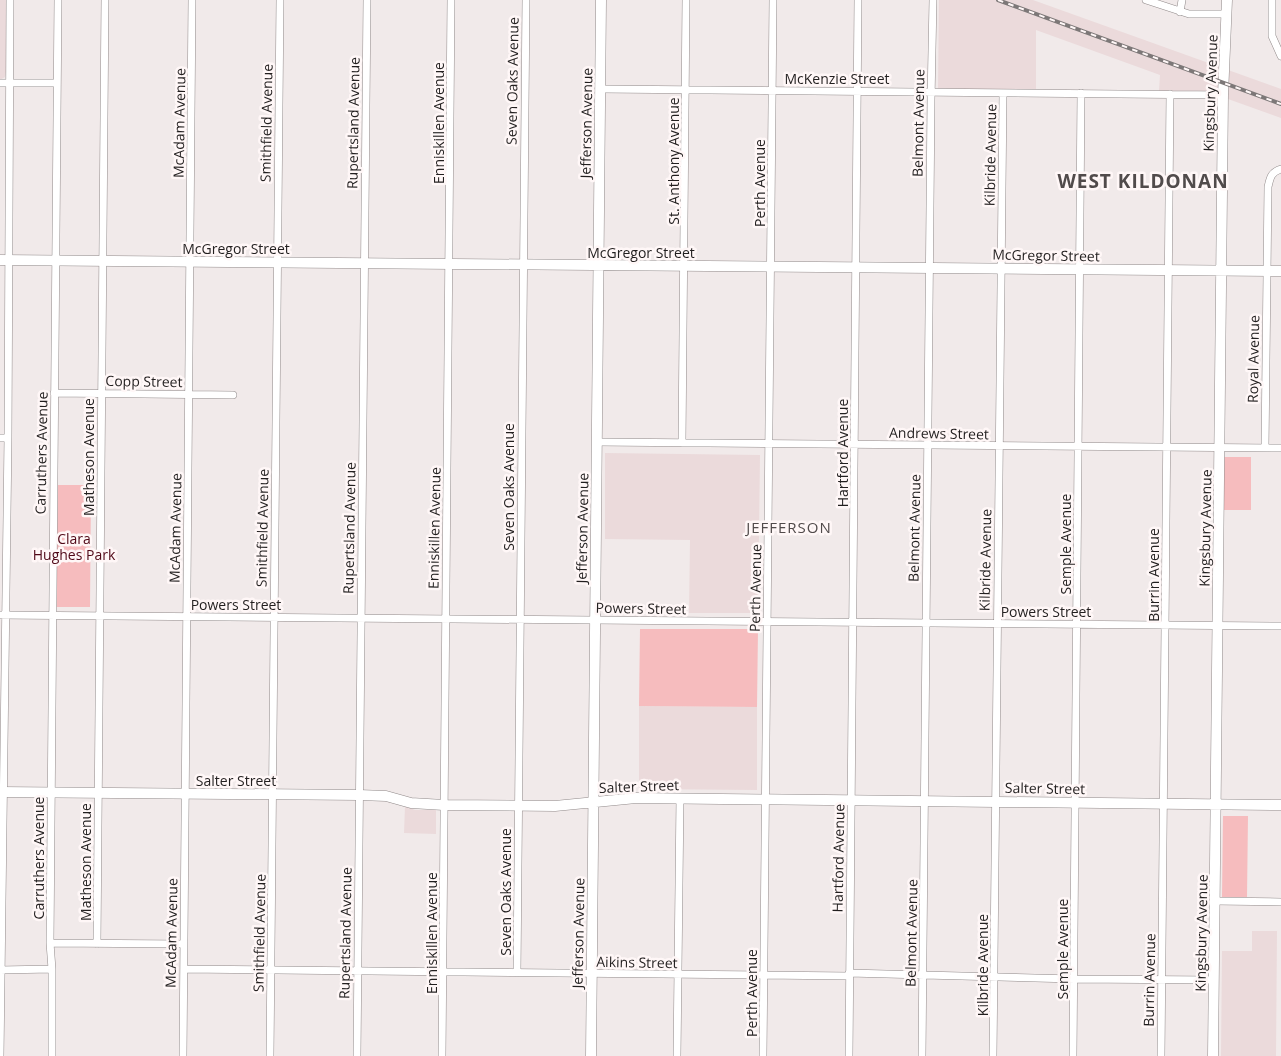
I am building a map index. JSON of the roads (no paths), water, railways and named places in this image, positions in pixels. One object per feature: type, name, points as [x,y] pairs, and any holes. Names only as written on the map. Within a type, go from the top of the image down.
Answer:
[{"type":"main road","name":"Jefferson Avenue","points":[[591,1056],[601,0]]},
{"type":"main road","name":"Kingsbury Avenue","points":[[1213,1056],[1223,95],[1227,0]]},
{"type":"main road","name":"McGregor Street","points":[[4,260],[1281,271]]},
{"type":"main road","name":"Salter Street","points":[[1,792],[359,795],[386,796],[419,804],[444,805],[555,806],[636,798],[1281,805]]},
{"type":"street","points":[[0,1056],[4,260],[10,83],[10,0]]},
{"type":"street","name":"Carruthers Avenue","points":[[52,1056],[50,792],[58,0]]},
{"type":"street","name":"Matheson Avenue","points":[[97,944],[105,0]]},
{"type":"street","name":"McAdam Avenue","points":[[183,1056],[192,0]]},
{"type":"street","name":"Smithfield Avenue","points":[[270,1056],[280,0]]},
{"type":"street","name":"Rupertsland Avenue","points":[[357,1056],[367,0]]},
{"type":"street","name":"Enniskillen Avenue","points":[[442,1056],[451,0]]},
{"type":"street","name":"Seven Oaks Avenue","points":[[517,973],[522,264],[526,0]]},
{"type":"street","name":"St. Anthony Avenue","points":[[682,443],[686,0]]},
{"type":"street","name":"Perth Avenue","points":[[763,1056],[773,0]]},
{"type":"street","name":"Hartford Avenue","points":[[849,1056],[858,0]]},
{"type":"street","name":"Belmont Avenue","points":[[922,1056],[933,0]]},
{"type":"street","points":[[1146,0],[1189,14],[1226,14]]},
{"type":"street","points":[[1180,12],[1182,0]]},
{"type":"street","points":[[1272,0],[1272,36],[1281,56]]},
{"type":"street","points":[[0,83],[57,83]]},
{"type":"street","name":"McKenzie Street","points":[[601,89],[1223,95]]},
{"type":"street","name":"Kilbride Avenue","points":[[993,1056],[1004,93]]},
{"type":"street","name":"Semple Avenue","points":[[1073,1056],[1081,93]]},
{"type":"street","name":"Burrin Avenue","points":[[1161,1056],[1170,94]]},
{"type":"street","name":"Royal Avenue","points":[[1265,448],[1268,187],[1271,175],[1281,169]]},
{"type":"street","name":"Copp Street","points":[[54,393],[233,395]]},
{"type":"street","name":"Andrews Street","points":[[597,442],[1281,448]]},
{"type":"street","name":"Powers Street","points":[[2,615],[1281,626]]},
{"type":"street","points":[[677,1056],[680,798]]},
{"type":"street","points":[[1215,901],[1281,902]]},
{"type":"street","points":[[50,943],[184,944]]},
{"type":"street","points":[[0,970],[52,969]]},
{"type":"street","name":"Aikins Street","points":[[184,969],[763,976],[922,974],[1074,979],[1214,980]]},
{"type":"railway","points":[[998,0],[1281,104]]},
{"type":"district","name":"WEST KILDONAN","points":[[1143,181]]},
{"type":"district","name":"JEFFERSON","points":[[789,527]]},
{"type":"park label","name":"Clara Hughes Park","points":[[74,546]]}]
